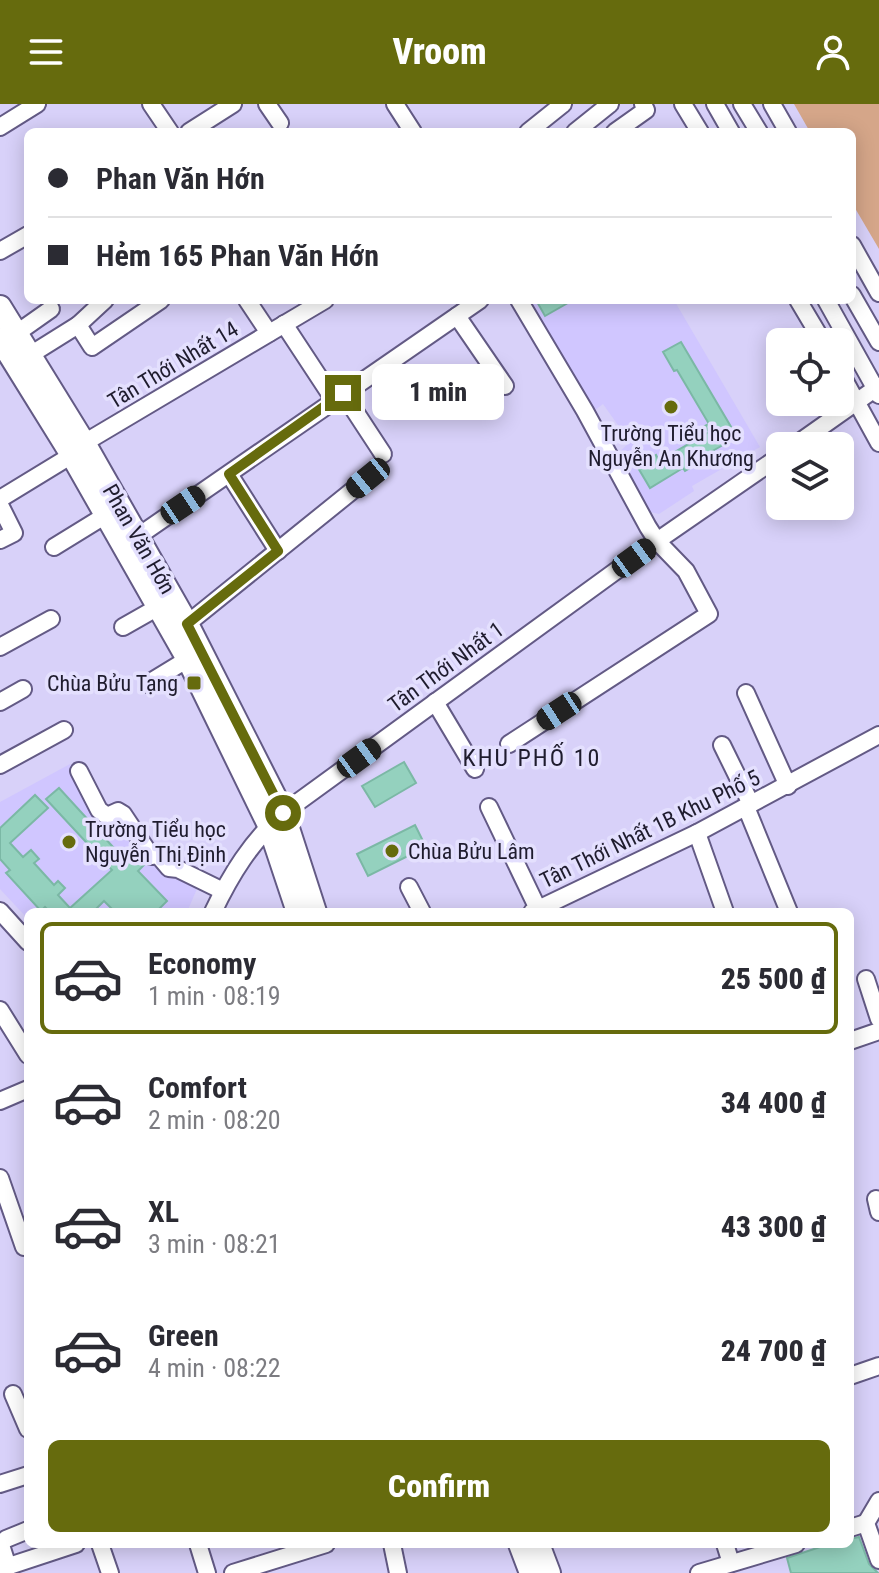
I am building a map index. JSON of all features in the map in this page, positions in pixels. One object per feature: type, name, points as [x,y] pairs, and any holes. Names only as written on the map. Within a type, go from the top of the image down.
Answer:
[{"type":"main road","name":"Phan Văn Hớn","points":[[0,307],[8,336],[137,537],[187,624],[313,908]]},
{"type":"main road","name":"Phan Văn Hớn","points":[[8,336],[30,355],[78,449],[106,515],[160,606],[276,819],[297,908]]},
{"type":"main road","points":[[522,1548],[531,1573]]},
{"type":"main road","points":[[540,1548],[549,1573]]},
{"type":"street","points":[[0,127],[37,104]]},
{"type":"street","points":[[151,104],[167,128]]},
{"type":"street","points":[[195,128],[233,104]]},
{"type":"street","points":[[267,104],[280,123]]},
{"type":"street","points":[[395,104],[410,128]]},
{"type":"street","points":[[533,128],[563,104]]},
{"type":"street","points":[[580,128],[610,104]]},
{"type":"street","points":[[621,128],[646,110],[643,104]]},
{"type":"street","points":[[683,104],[698,128]]},
{"type":"street","points":[[715,104],[729,128]]},
{"type":"street","points":[[742,104],[757,128]]},
{"type":"street","points":[[772,104],[786,128]]},
{"type":"street","points":[[0,251],[24,237]]},
{"type":"street","points":[[856,252],[879,293]]},
{"type":"street","points":[[856,302],[879,342]]},
{"type":"street","points":[[30,355],[78,325],[101,304]]},
{"type":"street","points":[[78,325],[92,347],[155,304]]},
{"type":"street","points":[[250,304],[269,333]]},
{"type":"street","name":"Tân Thới Nhất 14","points":[[0,502],[78,449],[318,304]]},
{"type":"street","points":[[137,537],[474,304]]},
{"type":"street","points":[[509,744],[709,614],[686,571],[657,541],[521,304]]},
{"type":"street","points":[[800,304],[815,328]]},
{"type":"street","points":[[814,432],[878,389],[828,304]]},
{"type":"street","points":[[8,336],[51,309]]},
{"type":"street","points":[[457,316],[505,386]]},
{"type":"street","points":[[284,324],[383,454]]},
{"type":"street","points":[[854,396],[879,443]]},
{"type":"street","name":"Tân Thới Nhất 1","points":[[215,908],[232,872],[276,819],[657,541],[766,466]]},
{"type":"street","points":[[229,474],[278,551]]},
{"type":"street","points":[[187,624],[368,478]]},
{"type":"street","points":[[0,502],[14,533],[0,540]]},
{"type":"street","points":[[54,547],[106,515]]},
{"type":"street","points":[[123,627],[160,606]]},
{"type":"street","points":[[0,647],[51,619]]},
{"type":"street","points":[[147,684],[188,659]]},
{"type":"street","points":[[0,702],[23,689]]},
{"type":"street","points":[[746,693],[788,786]]},
{"type":"street","points":[[435,702],[475,769]]},
{"type":"street","points":[[0,765],[64,730]]},
{"type":"street","name":"Tân Thới Nhất 1B Khu Phố 5","points":[[539,908],[697,833],[879,735]]},
{"type":"street","points":[[722,745],[787,908]]},
{"type":"street","points":[[79,771],[99,810],[107,816],[118,811],[123,814],[151,856],[158,855],[169,868],[178,869],[223,891]]},
{"type":"street","points":[[489,807],[534,908]]},
{"type":"street","points":[[697,833],[724,908]]},
{"type":"street","points":[[409,887],[420,908]]},
{"type":"street","points":[[0,911],[24,938]]},
{"type":"street","points":[[866,979],[879,1019]]},
{"type":"street","points":[[0,1010],[24,1049]]},
{"type":"street","points":[[854,1040],[879,1031]]},
{"type":"street","points":[[0,1101],[24,1091]]},
{"type":"street","points":[[0,1178],[24,1243]]},
{"type":"street","points":[[854,1375],[879,1366]]},
{"type":"street","points":[[13,1394],[24,1420]]},
{"type":"street","points":[[0,1484],[24,1476]]},
{"type":"street","points":[[879,1501],[858,1526],[879,1560]]},
{"type":"street","points":[[24,1532],[3,1540],[4,1568],[64,1548]]},
{"type":"street","points":[[101,1548],[110,1573]]},
{"type":"street","points":[[199,1548],[207,1573]]},
{"type":"street","points":[[233,1573],[313,1548]]},
{"type":"street","points":[[393,1548],[398,1573]]},
{"type":"street","points":[[726,1548],[731,1563]]},
{"type":"street","points":[[699,1573],[782,1548]]},
{"type":"street","points":[[761,1554],[765,1573]]},
{"type":"shaded area","points":[[794,104],[879,104],[879,249],[856,210],[856,128],[808,128]]},
{"type":"shaded area","name":"Trường Tiểu học Nguyễn An Khương","points":[[529,304],[676,304],[760,447],[692,486],[694,491],[659,514],[646,511],[614,457],[630,442],[603,404],[595,410]]},
{"type":"shaded area","name":"Trường Tiểu học Nguyễn Thị Định","points":[[70,764],[103,824],[120,815],[152,864],[158,861],[170,877],[178,874],[199,884],[189,908],[24,908],[24,915],[0,889],[0,802]]},
{"type":"building","points":[[538,304],[566,304],[545,316]]},
{"type":"building","points":[[681,342],[737,437],[702,457],[704,460],[685,471],[683,468],[650,488],[637,466],[656,455],[659,461],[709,432],[705,426],[709,424],[663,352]]},
{"type":"building","points":[[404,762],[416,783],[375,807],[362,786]]},
{"type":"building","points":[[59,788],[124,859],[132,852],[144,865],[138,871],[167,901],[160,908],[111,908],[104,901],[97,908],[70,908],[112,870],[46,799]]},
{"type":"building","points":[[35,795],[48,808],[10,843],[23,857],[31,850],[39,859],[34,863],[54,885],[58,881],[65,888],[58,895],[70,908],[38,908],[6,873],[10,870],[0,859],[0,828]]},
{"type":"building","name":"Chùa Bửu Lâm","points":[[415,825],[426,847],[368,876],[357,854]]},
{"type":"building","points":[[859,1537],[869,1564],[878,1573],[791,1573],[787,1558],[817,1548],[854,1548],[854,1538]]},
{"type":"place","name":"Trường Tiểu học Nguyễn An Khương","points":[[671,407]]},
{"type":"place","name":"Chùa Bửu Tạng","points":[[194,683]]},
{"type":"place","name":"Trường Tiểu học Nguyễn Thị Định","points":[[69,842]]},
{"type":"place","name":"Chùa Bửu Lâm","points":[[392,851]]},
{"type":"district","name":"KHU PHỐ 10","points":[[532,758]]},
{"type":"route","points":[[283,813],[187,624],[278,551],[229,474],[343,393]]}]
